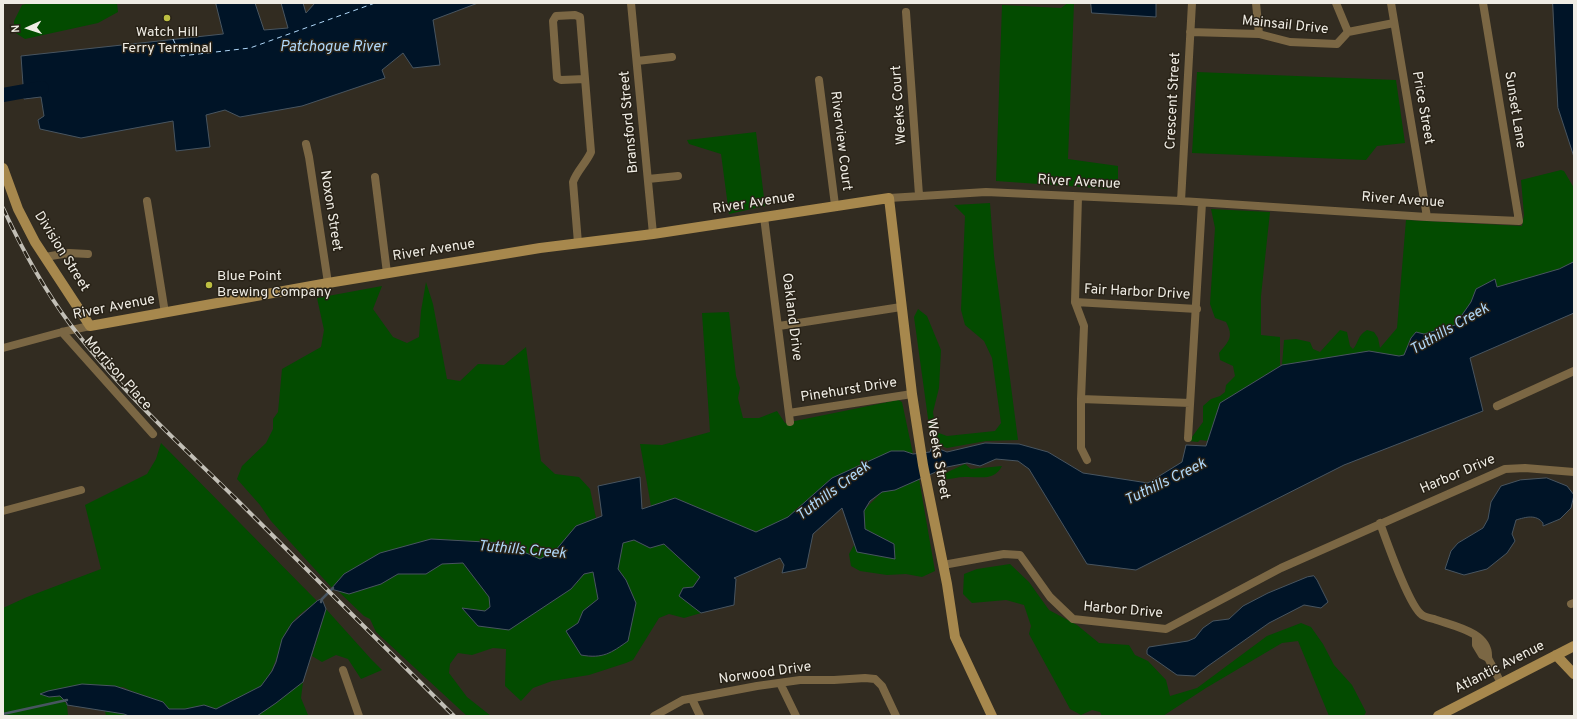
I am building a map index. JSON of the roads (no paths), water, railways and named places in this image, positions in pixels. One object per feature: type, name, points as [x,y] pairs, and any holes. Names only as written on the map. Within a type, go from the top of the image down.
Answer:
[{"type":"main road","name":"Division Street","points":[[3,168],[18,209],[35,242],[90,326]]},
{"type":"main road","name":"River Avenue","points":[[90,326],[328,283],[540,248],[653,234],[835,205],[889,198]]},
{"type":"main road","name":"Weeks Street","points":[[889,198],[912,394],[956,637],[992,716]]},
{"type":"main road","name":"Atlantic Avenue","points":[[1438,716],[1574,646]]},
{"type":"main road","points":[[1556,655],[1574,674]]},
{"type":"street","name":"Bransford Street","points":[[631,3],[653,234]]},
{"type":"street","name":"Crescent Street","points":[[1181,201],[1192,3]]},
{"type":"street","points":[[1256,3],[1259,34]]},
{"type":"street","points":[[1336,3],[1348,32]]},
{"type":"street","name":"Price Street","points":[[1392,3],[1394,23],[1427,217]]},
{"type":"street","name":"Sunset Lane","points":[[1483,3],[1519,222]]},
{"type":"street","name":"Weeks Court","points":[[906,12],[919,195]]},
{"type":"street","points":[[578,243],[573,182],[575,176],[588,160],[591,152],[580,17],[575,15],[556,16],[553,21],[557,78],[561,80],[585,79]]},
{"type":"street","name":"Mainsail Drive","points":[[1190,32],[1259,34],[1290,42],[1337,44],[1348,32],[1394,23]]},
{"type":"street","points":[[637,61],[672,57]]},
{"type":"street","name":"Riverview Court","points":[[819,80],[835,205]]},
{"type":"street","name":"Noxon Street","points":[[306,144],[328,283]]},
{"type":"street","points":[[648,179],[678,176]]},
{"type":"street","points":[[374,177],[387,273]]},
{"type":"street","name":"River Avenue","points":[[889,198],[986,192],[1181,201],[1519,222]]},
{"type":"street","name":"Fair Harbor Drive","points":[[1078,197],[1075,302],[1084,326],[1081,399],[1081,448],[1087,460]]},
{"type":"street","points":[[147,201],[165,313]]},
{"type":"street","name":"Fair Harbor Drive","points":[[1188,438],[1197,309],[1202,203]]},
{"type":"street","name":"Oakland Drive","points":[[764,217],[790,417]]},
{"type":"street","points":[[45,257],[69,253],[88,254]]},
{"type":"street","name":"Fair Harbor Drive","points":[[1075,302],[1197,309]]},
{"type":"street","points":[[779,326],[901,307]]},
{"type":"street","name":"River Avenue","points":[[3,348],[90,326]]},
{"type":"street","name":"Morrison Place","points":[[62,332],[153,434]]},
{"type":"street","points":[[1497,406],[1572,372],[1574,380]]},
{"type":"street","name":"Pinehurst Drive","points":[[790,417],[912,394]]},
{"type":"street","points":[[1081,399],[1190,403]]},
{"type":"street","name":"Harbor Drive","points":[[943,565],[1001,554],[1020,555],[1050,597],[1073,619],[1166,629],[1280,568],[1504,468],[1574,472]]},
{"type":"street","points":[[3,511],[81,490]]},
{"type":"street","points":[[1380,524],[1409,596],[1422,615],[1470,632],[1484,642],[1489,651],[1488,658],[1501,683]]},
{"type":"street","points":[[343,670],[360,716]]},
{"type":"street","name":"Norwood Drive","points":[[654,716],[683,700],[800,680],[865,678],[875,679],[882,686],[896,716]]},
{"type":"street","points":[[780,683],[796,716]]},
{"type":"street","points":[[692,699],[700,716]]},
{"type":"water","name":"Patchogue River","points":[[216,3],[255,3],[264,30],[288,28],[281,3],[303,3],[306,13],[315,3],[478,3],[433,20],[440,65],[413,68],[403,53],[382,70],[385,78],[302,106],[240,117],[225,110],[206,115],[210,147],[176,151],[173,121],[81,138],[40,129],[38,120],[44,116],[41,97],[24,99],[21,56],[223,34]]},
{"type":"water","points":[[1091,3],[1156,3],[1156,17],[1092,13]]},
{"type":"water","points":[[1553,3],[1574,3],[1574,157],[1558,108]]},
{"type":"water","points":[[1574,262],[1574,313],[1470,358],[1483,411],[1344,465],[1136,570],[1087,564],[1029,469],[1018,461],[996,459],[980,466],[967,463],[947,467],[895,490],[882,492],[870,501],[864,511],[865,529],[894,544],[895,559],[857,552],[842,508],[813,534],[806,568],[782,573],[784,565],[780,558],[734,578],[736,579],[734,605],[701,613],[679,596],[683,588],[693,587],[700,577],[664,544],[650,548],[634,540],[623,543],[618,569],[626,580],[636,603],[628,641],[617,649],[601,655],[581,655],[566,631],[578,623],[583,611],[598,599],[593,572],[584,574],[571,589],[509,630],[478,626],[462,608],[485,611],[490,607],[489,597],[463,563],[442,564],[426,574],[398,574],[381,584],[349,594],[331,589],[344,574],[380,553],[431,539],[503,543],[540,559],[555,551],[576,526],[602,516],[598,486],[640,477],[642,509],[675,498],[756,532],[788,517],[832,478],[891,451],[904,451],[913,454],[930,452],[932,446],[947,452],[985,443],[1019,444],[1048,452],[1083,473],[1148,483],[1182,462],[1186,445],[1206,446],[1220,403],[1282,365],[1369,351],[1399,356],[1404,355],[1411,338],[1416,332],[1424,334],[1455,325],[1471,302],[1476,289],[1495,279],[1497,287],[1559,269]]},
{"type":"water","points":[[1547,478],[1567,486],[1574,495],[1571,508],[1560,519],[1543,526],[1543,523],[1540,520],[1534,517],[1516,520],[1512,534],[1515,541],[1507,553],[1487,569],[1464,575],[1445,569],[1451,551],[1458,543],[1483,528],[1488,519],[1491,502],[1501,486],[1520,480]]},
{"type":"water","points":[[1314,576],[1328,602],[1321,608],[1304,605],[1269,623],[1195,676],[1177,675],[1147,654],[1149,647],[1188,641],[1195,638],[1203,628],[1213,621],[1229,619],[1243,606],[1268,593],[1307,577]]},
{"type":"water","points":[[322,599],[326,609],[303,682],[257,716],[129,716],[67,705],[67,703],[60,696],[49,697],[40,694],[82,684],[115,686],[163,702],[169,709],[185,709],[204,705],[216,709],[261,686],[272,671],[282,639],[292,623],[317,601]]},
{"type":"waterway","name":"Patchogue River","points":[[3,95],[42,88]]},
{"type":"waterway","name":"Tuthills Creek","points":[[321,602],[333,588]]},
{"type":"waterway","name":"Tuthills Creek","points":[[3,714],[67,700]]},
{"type":"railway","points":[[3,208],[25,253],[51,296],[70,324],[108,370],[149,414],[454,716]]},
{"type":"place","name":"Watch Hill Ferry Terminal","points":[[167,18]]},
{"type":"place","name":"Blue Point Brewing Company","points":[[209,285]]}]
